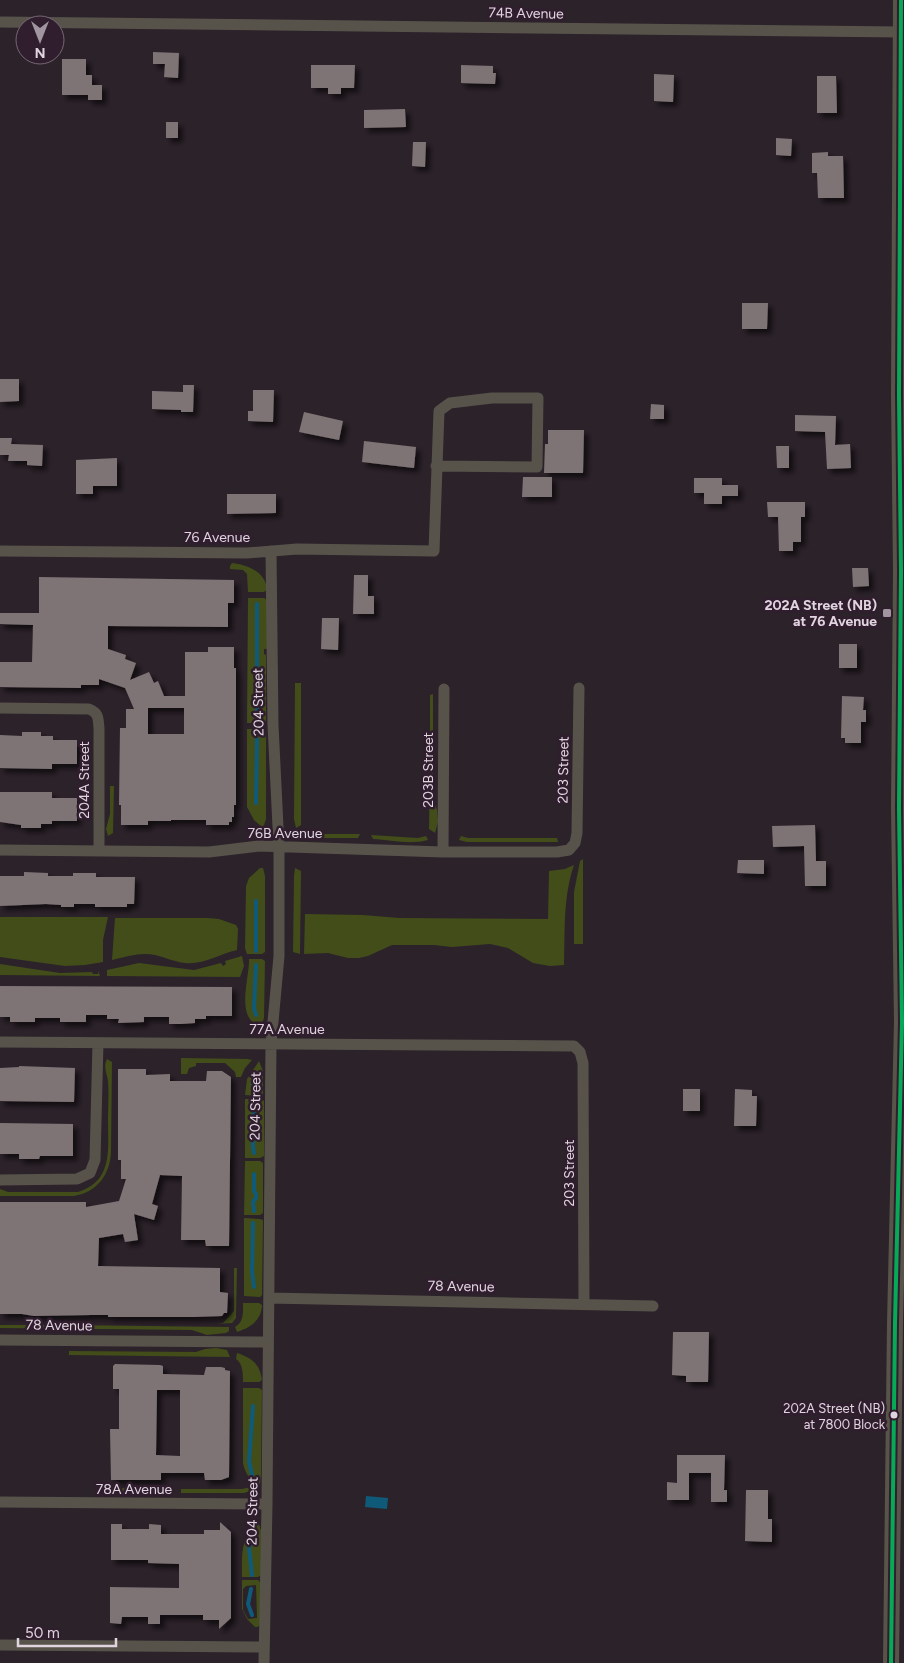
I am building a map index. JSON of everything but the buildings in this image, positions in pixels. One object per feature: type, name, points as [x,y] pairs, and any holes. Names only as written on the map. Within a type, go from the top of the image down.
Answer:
[{"type":"main road","points":[[891,1663],[896,1233],[901,1059],[899,808],[902,570],[899,395],[901,0]]},
{"type":"street","name":"74B Avenue","points":[[0,22],[901,32]]},
{"type":"street","points":[[492,398],[538,398],[537,467],[436,466],[439,411],[450,403],[492,398]]},
{"type":"street","name":"76 Avenue","points":[[0,551],[247,553],[298,549],[434,551],[436,466]]},
{"type":"street","name":"204 Street","points":[[264,1663],[268,1504],[271,1044],[279,956],[280,847],[273,726],[271,551]]},
{"type":"street","name":"203 Street","points":[[569,850],[575,842],[577,833],[579,688]]},
{"type":"street","name":"203B Street","points":[[443,852],[444,689]]},
{"type":"street","name":"204A Street","points":[[0,708],[89,709],[98,716],[99,850]]},
{"type":"street","name":"76B Avenue","points":[[0,850],[209,852],[253,846],[443,852],[557,852],[569,850]]},
{"type":"street","name":"77A Avenue","points":[[0,1042],[574,1046]]},
{"type":"street","points":[[0,1180],[77,1179],[84,1178],[90,1173],[95,1160],[98,1042]]},
{"type":"street","name":"203 Street","points":[[574,1046],[580,1052],[583,1063],[584,1304]]},
{"type":"street","name":"78 Avenue","points":[[269,1298],[653,1306]]},
{"type":"street","name":"78 Avenue","points":[[0,1340],[268,1342]]},
{"type":"street","name":"78A Avenue","points":[[0,1502],[268,1504]]},
{"type":"street","points":[[0,1645],[264,1647]]},
{"type":"green space","points":[[232,563],[255,570],[263,578],[267,590],[264,592],[248,592],[247,574],[243,570],[230,569]]},
{"type":"green space","points":[[248,598],[264,598],[267,600],[267,649],[264,649],[264,654],[266,655],[266,721],[263,723],[247,723]]},
{"type":"green space","points":[[295,683],[301,683],[301,825],[296,828],[294,819]]},
{"type":"green space","points":[[433,694],[433,759],[430,751],[430,695]]},
{"type":"green space","points":[[247,729],[263,729],[266,731],[266,819],[263,828],[254,820],[247,807]]},
{"type":"green space","points":[[433,765],[433,799],[437,810],[438,822],[435,833],[429,829],[430,773]]},
{"type":"green space","points":[[110,786],[114,786],[113,833],[108,836],[106,829],[110,814]]},
{"type":"green space","points":[[305,830],[316,834],[360,834],[358,838],[313,838],[303,835]]},
{"type":"green space","points":[[371,835],[418,838],[426,836],[428,840],[401,842],[373,839]]},
{"type":"green space","points":[[461,836],[468,838],[557,838],[558,842],[467,842],[459,840]]},
{"type":"green space","points":[[583,859],[583,944],[574,944],[574,892],[580,861]]},
{"type":"green space","points":[[574,865],[566,902],[564,965],[550,966],[533,963],[508,948],[490,944],[452,947],[392,945],[359,958],[348,958],[328,953],[304,954],[305,914],[399,918],[548,919],[549,871],[565,869]]},
{"type":"green space","points":[[260,868],[263,868],[265,876],[265,952],[262,954],[247,954],[245,948],[246,886],[249,878]]},
{"type":"green space","points":[[295,868],[301,871],[300,954],[293,952]]},
{"type":"green space","points":[[0,917],[108,917],[103,940],[103,962],[65,966],[0,957]]},
{"type":"green space","points":[[115,918],[219,919],[236,925],[238,929],[237,950],[205,961],[192,963],[150,954],[134,955],[112,960]]},
{"type":"green space","points":[[242,956],[244,966],[240,977],[107,976],[107,970],[139,963],[194,970],[221,963],[223,966],[226,964],[225,961]]},
{"type":"green space","points":[[249,959],[262,959],[265,961],[264,1018],[261,1026],[253,1022],[248,1016],[246,1007],[245,997]]},
{"type":"green space","points":[[0,964],[60,973],[92,972],[93,974],[98,974],[98,971],[100,976],[0,975]]},
{"type":"green space","points":[[181,1058],[252,1060],[245,1068],[241,1077],[236,1077],[235,1072],[225,1063],[196,1063],[196,1066],[189,1068],[187,1074],[181,1074]]},
{"type":"green space","points":[[107,1059],[112,1062],[111,1152],[108,1168],[101,1181],[89,1191],[74,1196],[0,1196],[0,1189],[8,1192],[78,1192],[89,1187],[97,1180],[103,1172],[108,1153],[108,1081],[105,1068]]},
{"type":"green space","points":[[259,1061],[263,1071],[263,1094],[261,1096],[245,1095],[247,1079]]},
{"type":"green space","points":[[245,1099],[261,1099],[264,1101],[264,1156],[260,1158],[245,1158]]},
{"type":"green space","points":[[245,1161],[260,1161],[263,1163],[263,1213],[260,1215],[244,1215]]},
{"type":"green space","points":[[244,1218],[263,1220],[262,1295],[260,1297],[244,1296]]},
{"type":"green space","points":[[234,1268],[237,1268],[236,1318],[232,1323],[217,1324],[223,1323],[234,1311]]},
{"type":"green space","points":[[243,1303],[259,1303],[262,1305],[261,1311],[254,1323],[237,1332],[235,1327],[241,1320]]},
{"type":"green space","points":[[56,1323],[67,1325],[229,1327],[229,1331],[207,1335],[192,1330],[0,1328],[0,1325],[49,1325]]},
{"type":"green space","points":[[216,1348],[227,1350],[230,1357],[69,1355],[69,1351],[196,1352]]},
{"type":"green space","points":[[237,1353],[254,1362],[261,1374],[262,1380],[259,1382],[243,1382],[241,1366],[236,1359]]},
{"type":"green space","points":[[243,1388],[259,1388],[262,1390],[260,1484],[253,1482],[243,1463]]},
{"type":"green space","points":[[251,1487],[253,1490],[244,1493],[181,1493],[181,1489],[242,1489]]},
{"type":"green space","points":[[123,1488],[166,1489],[166,1492],[117,1492]]},
{"type":"green space","points":[[256,1524],[259,1524],[261,1531],[261,1575],[258,1577],[242,1577],[243,1549],[247,1536]]},
{"type":"green space","points":[[242,1580],[258,1580],[261,1583],[260,1624],[258,1627],[255,1627],[247,1619],[242,1609]],"holes":[[[256,1585],[257,1618],[248,1619],[243,1610],[243,1589],[246,1586]]]},
{"type":"water","points":[[366,1496],[388,1498],[387,1509],[365,1507]]},
{"type":"waterway","points":[[257,604],[257,717]]},
{"type":"waterway","points":[[256,803],[257,739]]},
{"type":"waterway","points":[[256,901],[256,951]]},
{"type":"waterway","points":[[256,965],[254,1008],[256,1015]]},
{"type":"waterway","points":[[255,1091],[253,1085],[256,1073]]},
{"type":"waterway","points":[[254,1153],[253,1116],[255,1107]]},
{"type":"waterway","points":[[254,1174],[254,1191],[256,1194],[253,1202],[254,1211]]},
{"type":"waterway","points":[[253,1223],[252,1271],[254,1287]]},
{"type":"waterway","points":[[252,1475],[249,1461],[253,1406]]},
{"type":"waterway","points":[[252,1534],[249,1548],[252,1575]]},
{"type":"waterway","points":[[251,1589],[248,1604],[252,1615]]},
{"type":"transit line","points":[[891,1663],[895,1323],[902,1022],[899,808],[901,0]]},
{"type":"place","name":"202A Street (NB) at 76 Avenue","points":[[887,613]]},
{"type":"place","name":"202A Street (NB) at 7800 Block","points":[[894,1415]]}]
